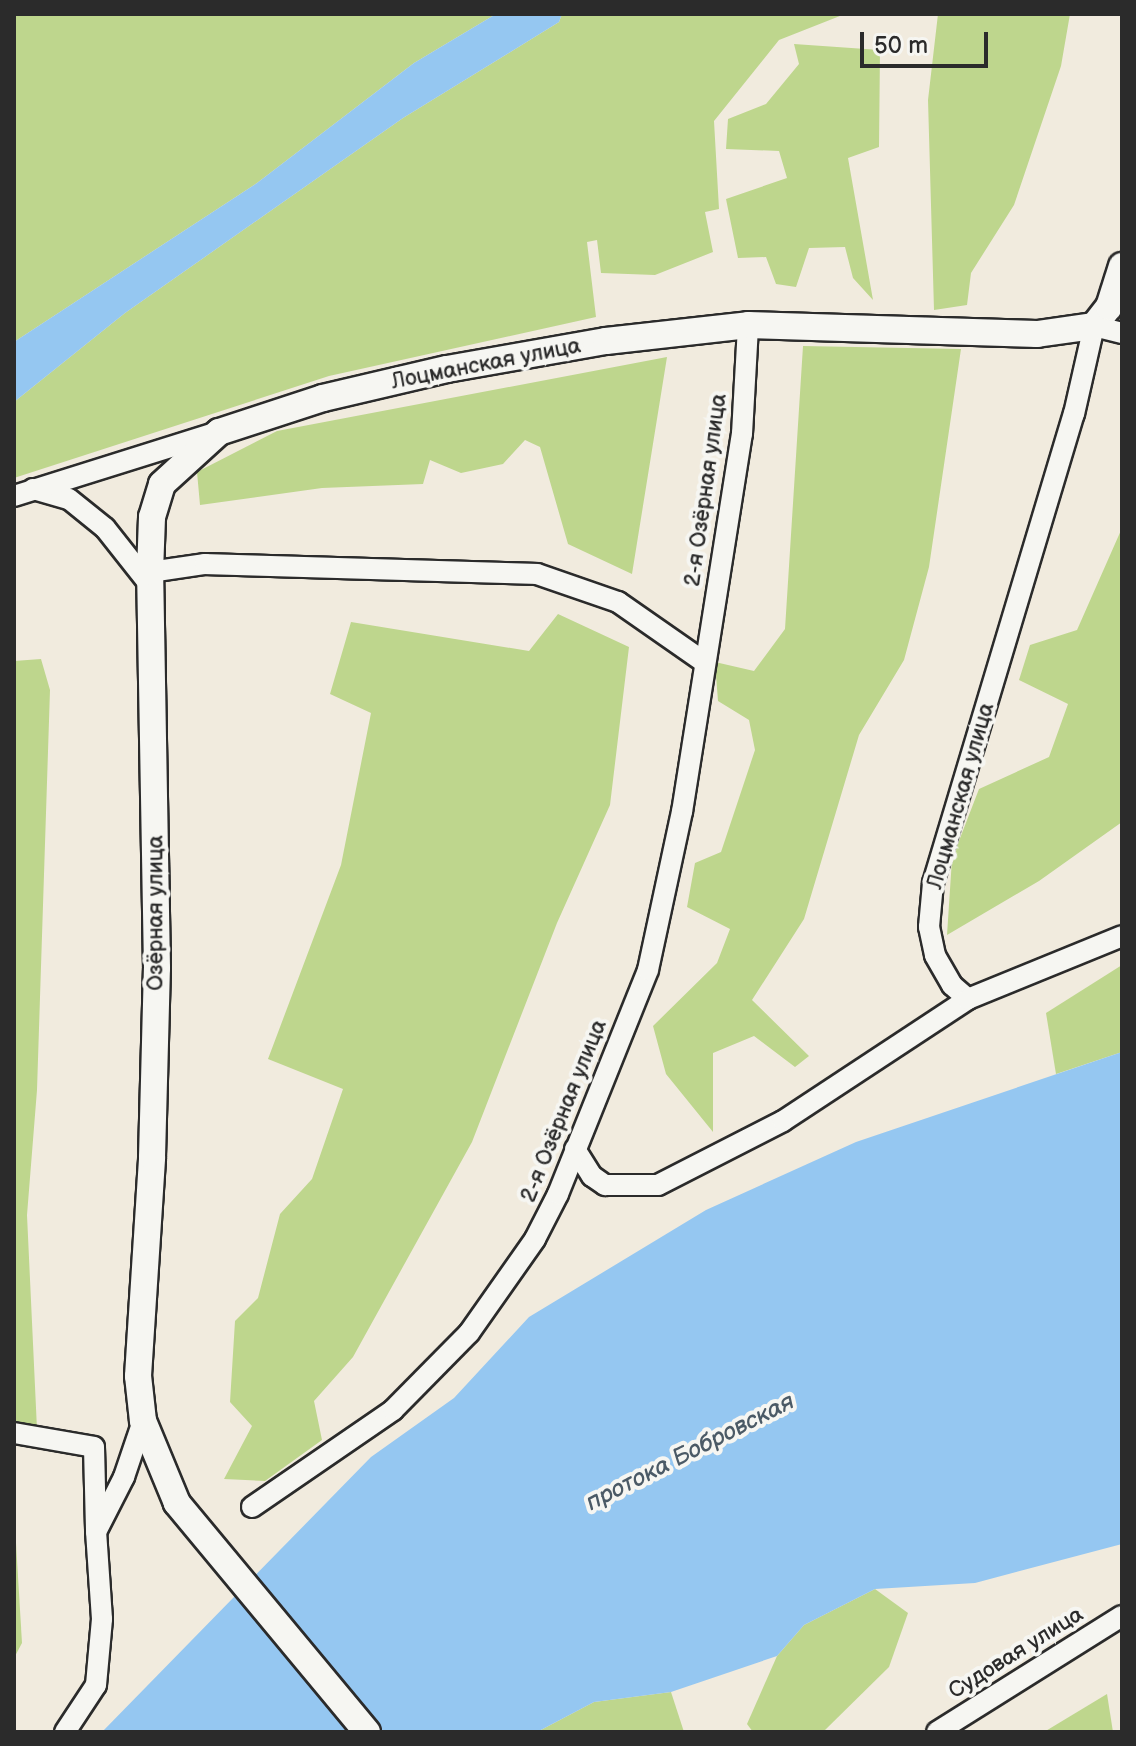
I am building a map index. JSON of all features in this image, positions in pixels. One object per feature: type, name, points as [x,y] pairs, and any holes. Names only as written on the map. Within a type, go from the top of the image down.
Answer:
[{"type":"street","name":"Лоцманская улица","points":[[968,999],[952,985],[935,955],[929,927],[933,883],[1070,429],[1094,326],[1109,307],[1122,266]]},
{"type":"street","name":"Лоцманская улица","points":[[219,432],[323,398],[447,369],[606,341],[748,325],[1037,334],[1094,326],[1122,333]]},
{"type":"street","name":"2-я Озёрная улица","points":[[252,1507],[393,1410],[469,1333],[535,1239],[575,1149],[648,970],[682,812],[742,434],[748,325]]},
{"type":"street","points":[[24,492],[219,432]]},
{"type":"street","name":"Озёрная улица","points":[[219,432],[162,484],[152,517],[150,579],[157,968],[152,1157],[138,1376],[143,1421],[177,1503],[367,1732]]},
{"type":"street","points":[[24,492],[69,499],[105,528],[150,579],[205,564],[537,574],[618,602],[704,662]]},
{"type":"street","points":[[575,1149],[592,1176],[605,1185],[658,1185],[783,1121],[968,999],[1122,936]]},
{"type":"street","name":"Озёрная улица","points":[[65,1732],[96,1685],[102,1655],[96,1532],[124,1477],[143,1421]]},
{"type":"street","points":[[14,1433],[94,1447],[96,1532]]},
{"type":"street","points":[[1119,1618],[1122,1640]]},
{"type":"street","name":"Судовая улица","points":[[937,1732],[1119,1618]]},
{"type":"green space","points":[[14,14],[496,14],[414,63],[257,183],[14,342]]},
{"type":"green space","points":[[562,14],[845,14],[779,40],[714,121],[719,209],[705,212],[713,252],[655,275],[601,273],[597,240],[587,242],[596,317],[329,376],[14,478],[14,402],[125,313],[403,118],[559,22]]},
{"type":"green space","points":[[938,14],[1070,14],[1061,66],[1014,205],[971,273],[967,305],[934,310],[928,100]]},
{"type":"green space","points":[[794,44],[880,50],[879,147],[848,158],[873,300],[853,278],[845,247],[809,248],[796,287],[776,284],[766,257],[738,258],[726,199],[787,178],[779,151],[726,149],[728,119],[766,104],[799,64]]},
{"type":"green space","points":[[803,346],[961,349],[929,567],[904,660],[859,735],[804,919],[752,1000],[809,1056],[795,1067],[754,1036],[713,1053],[713,1132],[666,1074],[653,1026],[717,963],[730,929],[687,907],[695,863],[721,852],[755,750],[749,720],[718,701],[715,662],[754,671],[785,629]]},
{"type":"green space","points":[[667,357],[632,574],[568,544],[540,447],[525,440],[503,464],[461,473],[430,460],[423,484],[322,488],[200,505],[197,472],[277,431]]},
{"type":"green space","points":[[1122,528],[1122,822],[1039,881],[947,935],[952,859],[979,789],[1049,757],[1068,704],[1019,680],[1030,645],[1077,630]]},
{"type":"green space","points":[[558,614],[629,647],[610,805],[557,923],[472,1142],[353,1357],[314,1401],[322,1440],[265,1481],[224,1479],[252,1426],[230,1402],[235,1321],[258,1298],[280,1214],[312,1179],[343,1089],[268,1059],[341,865],[371,713],[330,694],[351,622],[529,651]]},
{"type":"green space","points":[[41,659],[50,690],[37,1090],[27,1215],[37,1429],[14,1427],[14,661]]},
{"type":"green space","points":[[1122,965],[1122,1052],[1056,1074],[1046,1013]]},
{"type":"green space","points":[[14,1510],[22,1643],[14,1658]]},
{"type":"green space","points":[[875,1589],[908,1613],[889,1667],[823,1732],[753,1732],[747,1724],[777,1656],[804,1625]]},
{"type":"green space","points":[[671,1692],[684,1732],[537,1732],[594,1702]]},
{"type":"green space","points":[[1107,1694],[1113,1732],[1044,1732]]},
{"type":"water","points":[[496,14],[562,14],[559,22],[403,118],[125,313],[14,402],[14,342],[257,183],[414,63]]},
{"type":"water","name":"протока Бобровская","points":[[1122,1052],[1122,1544],[975,1583],[875,1589],[804,1625],[777,1656],[671,1692],[594,1702],[537,1732],[102,1732],[371,1457],[454,1398],[529,1317],[706,1210],[856,1142]]}]
